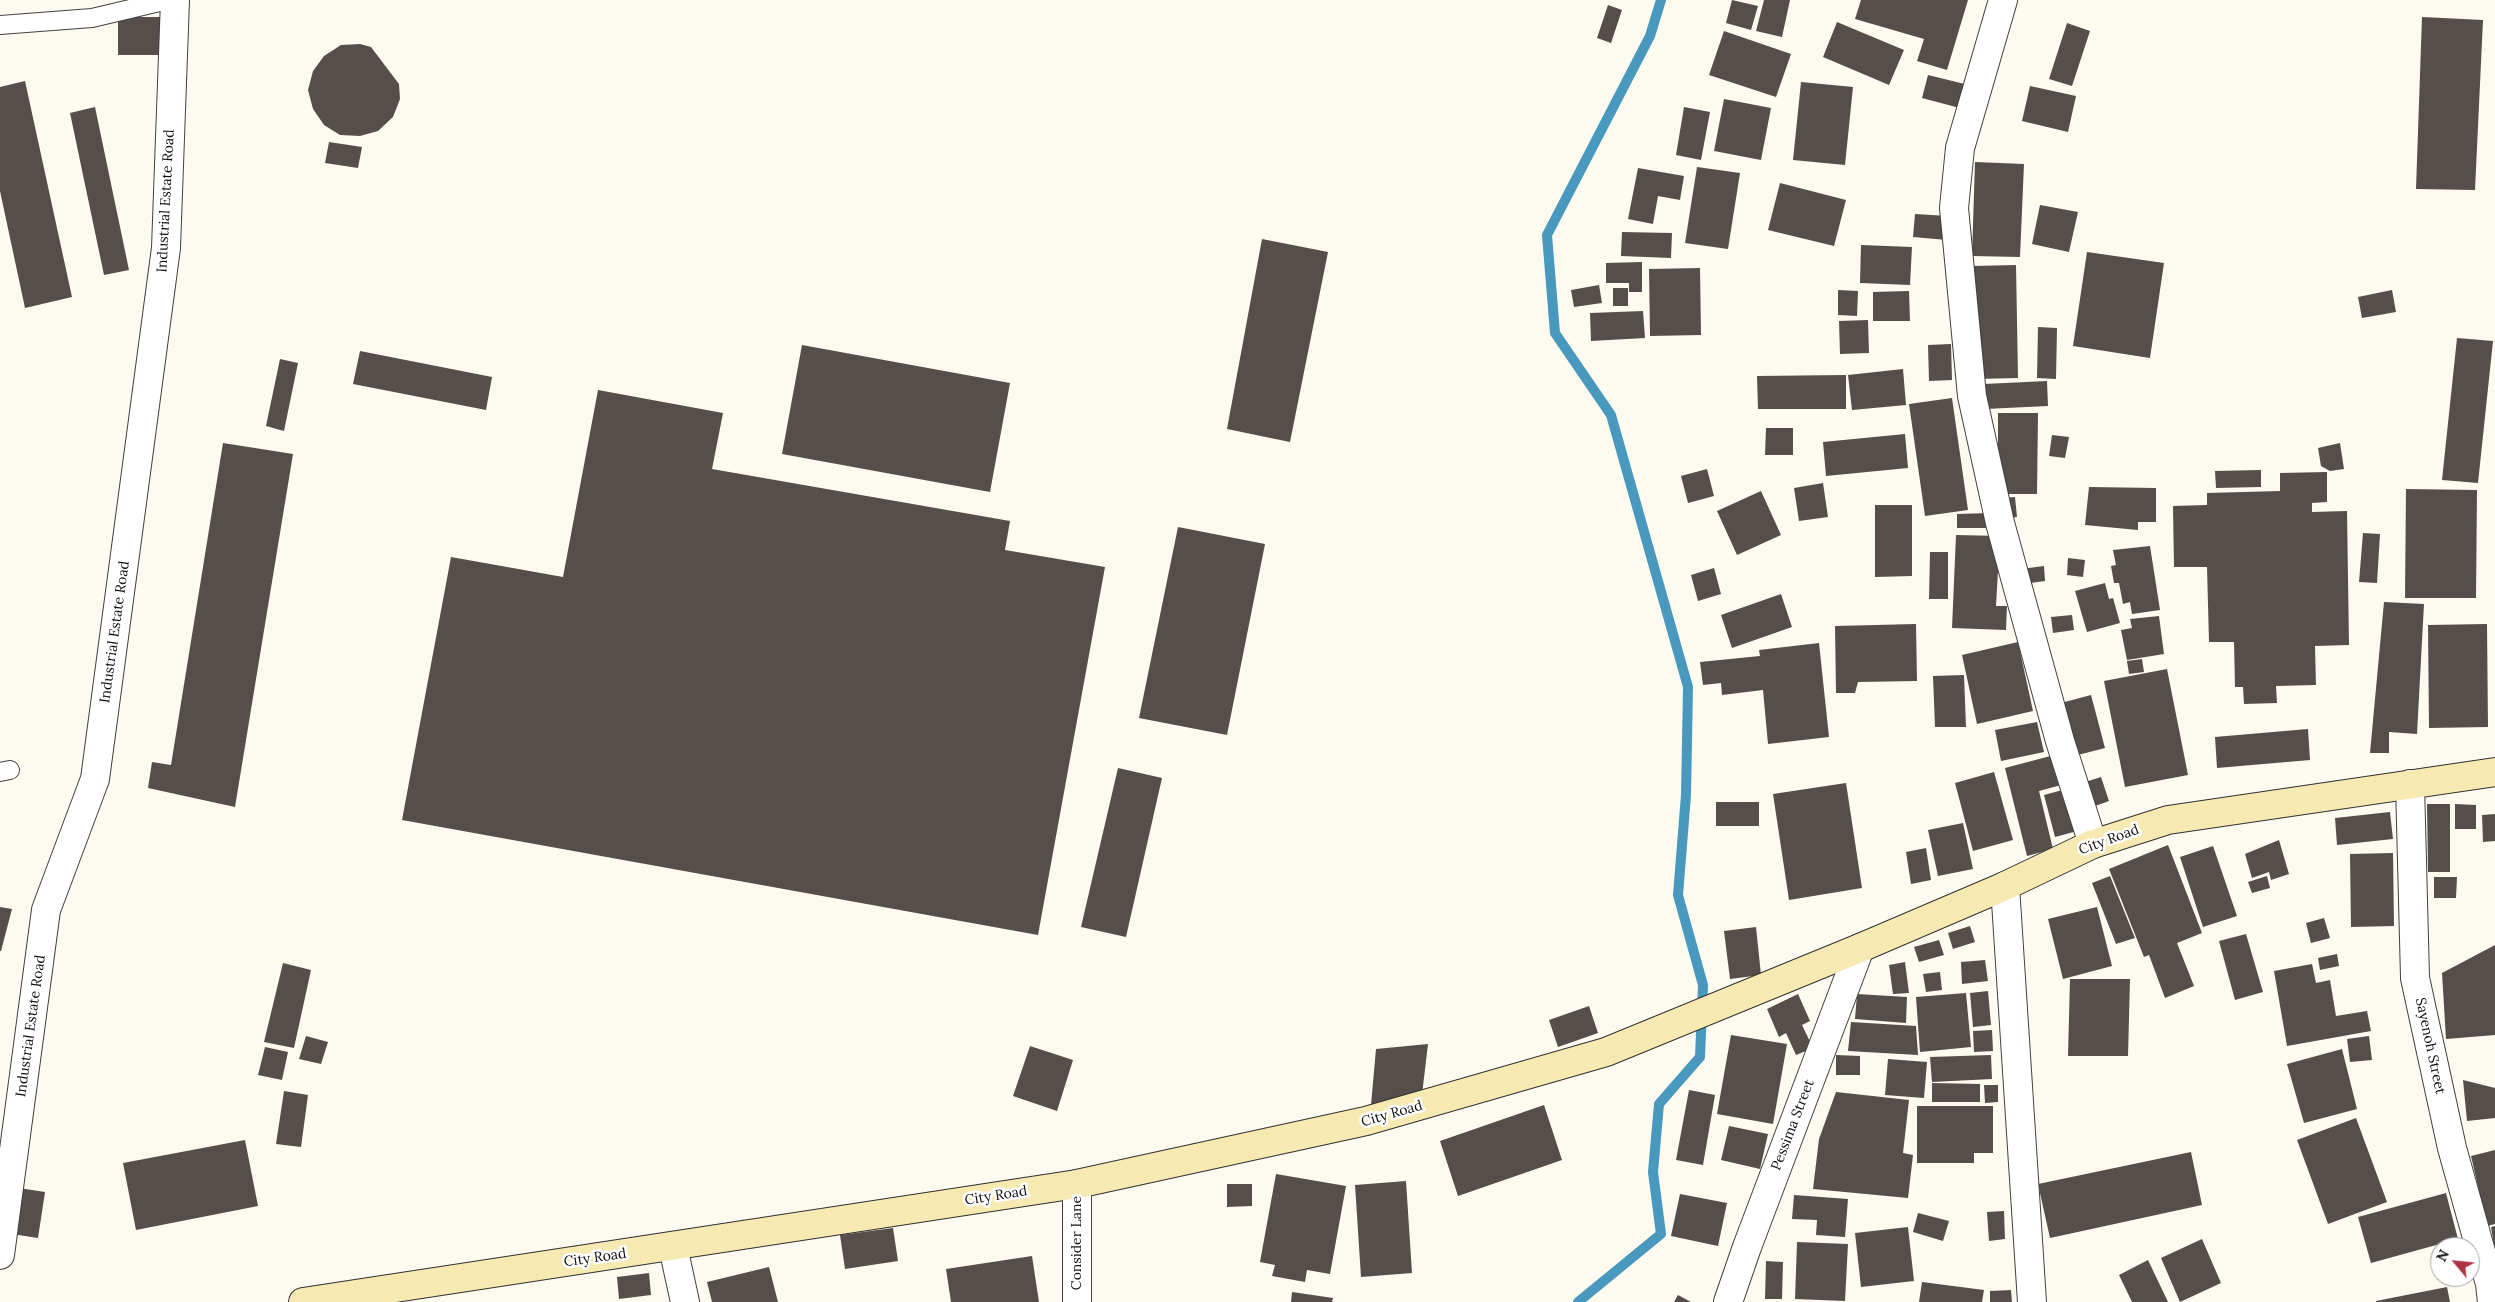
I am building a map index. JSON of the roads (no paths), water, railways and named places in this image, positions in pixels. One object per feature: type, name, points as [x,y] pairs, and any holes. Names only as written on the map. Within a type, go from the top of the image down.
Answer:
[{"type":"main road","name":"City Road","points":[[303,1302],[1077,1184],[1366,1121],[1606,1052],[1860,948],[2005,886],[2094,844],[2168,820],[2495,772]]},
{"type":"street","name":"Industrial Estate Road","points":[[0,1255],[46,910],[95,779],[166,248],[175,0]]},
{"type":"street","points":[[2003,0],[1960,148],[1954,208],[1972,396],[2000,523],[2060,741],[2094,844]]},
{"type":"street","name":"Sayenoh Street","points":[[2410,784],[2415,978],[2452,1148],[2490,1284],[2492,1302]]},
{"type":"street","points":[[2005,886],[2032,1302]]},
{"type":"street","name":"Pessima Street","points":[[1728,1302],[1860,948]]},
{"type":"street","name":"Consider Lane","points":[[1077,1184],[1077,1302]]},
{"type":"street","points":[[673,1247],[685,1302]]},
{"type":"lane","points":[[0,25],[92,18],[168,0]]},
{"type":"waterway","points":[[1578,1302],[1661,1234],[1653,1172],[1659,1104],[1700,1057],[1703,985],[1678,895],[1686,795],[1688,687],[1611,415],[1555,333],[1547,235],[1650,36],[1661,0]]}]
